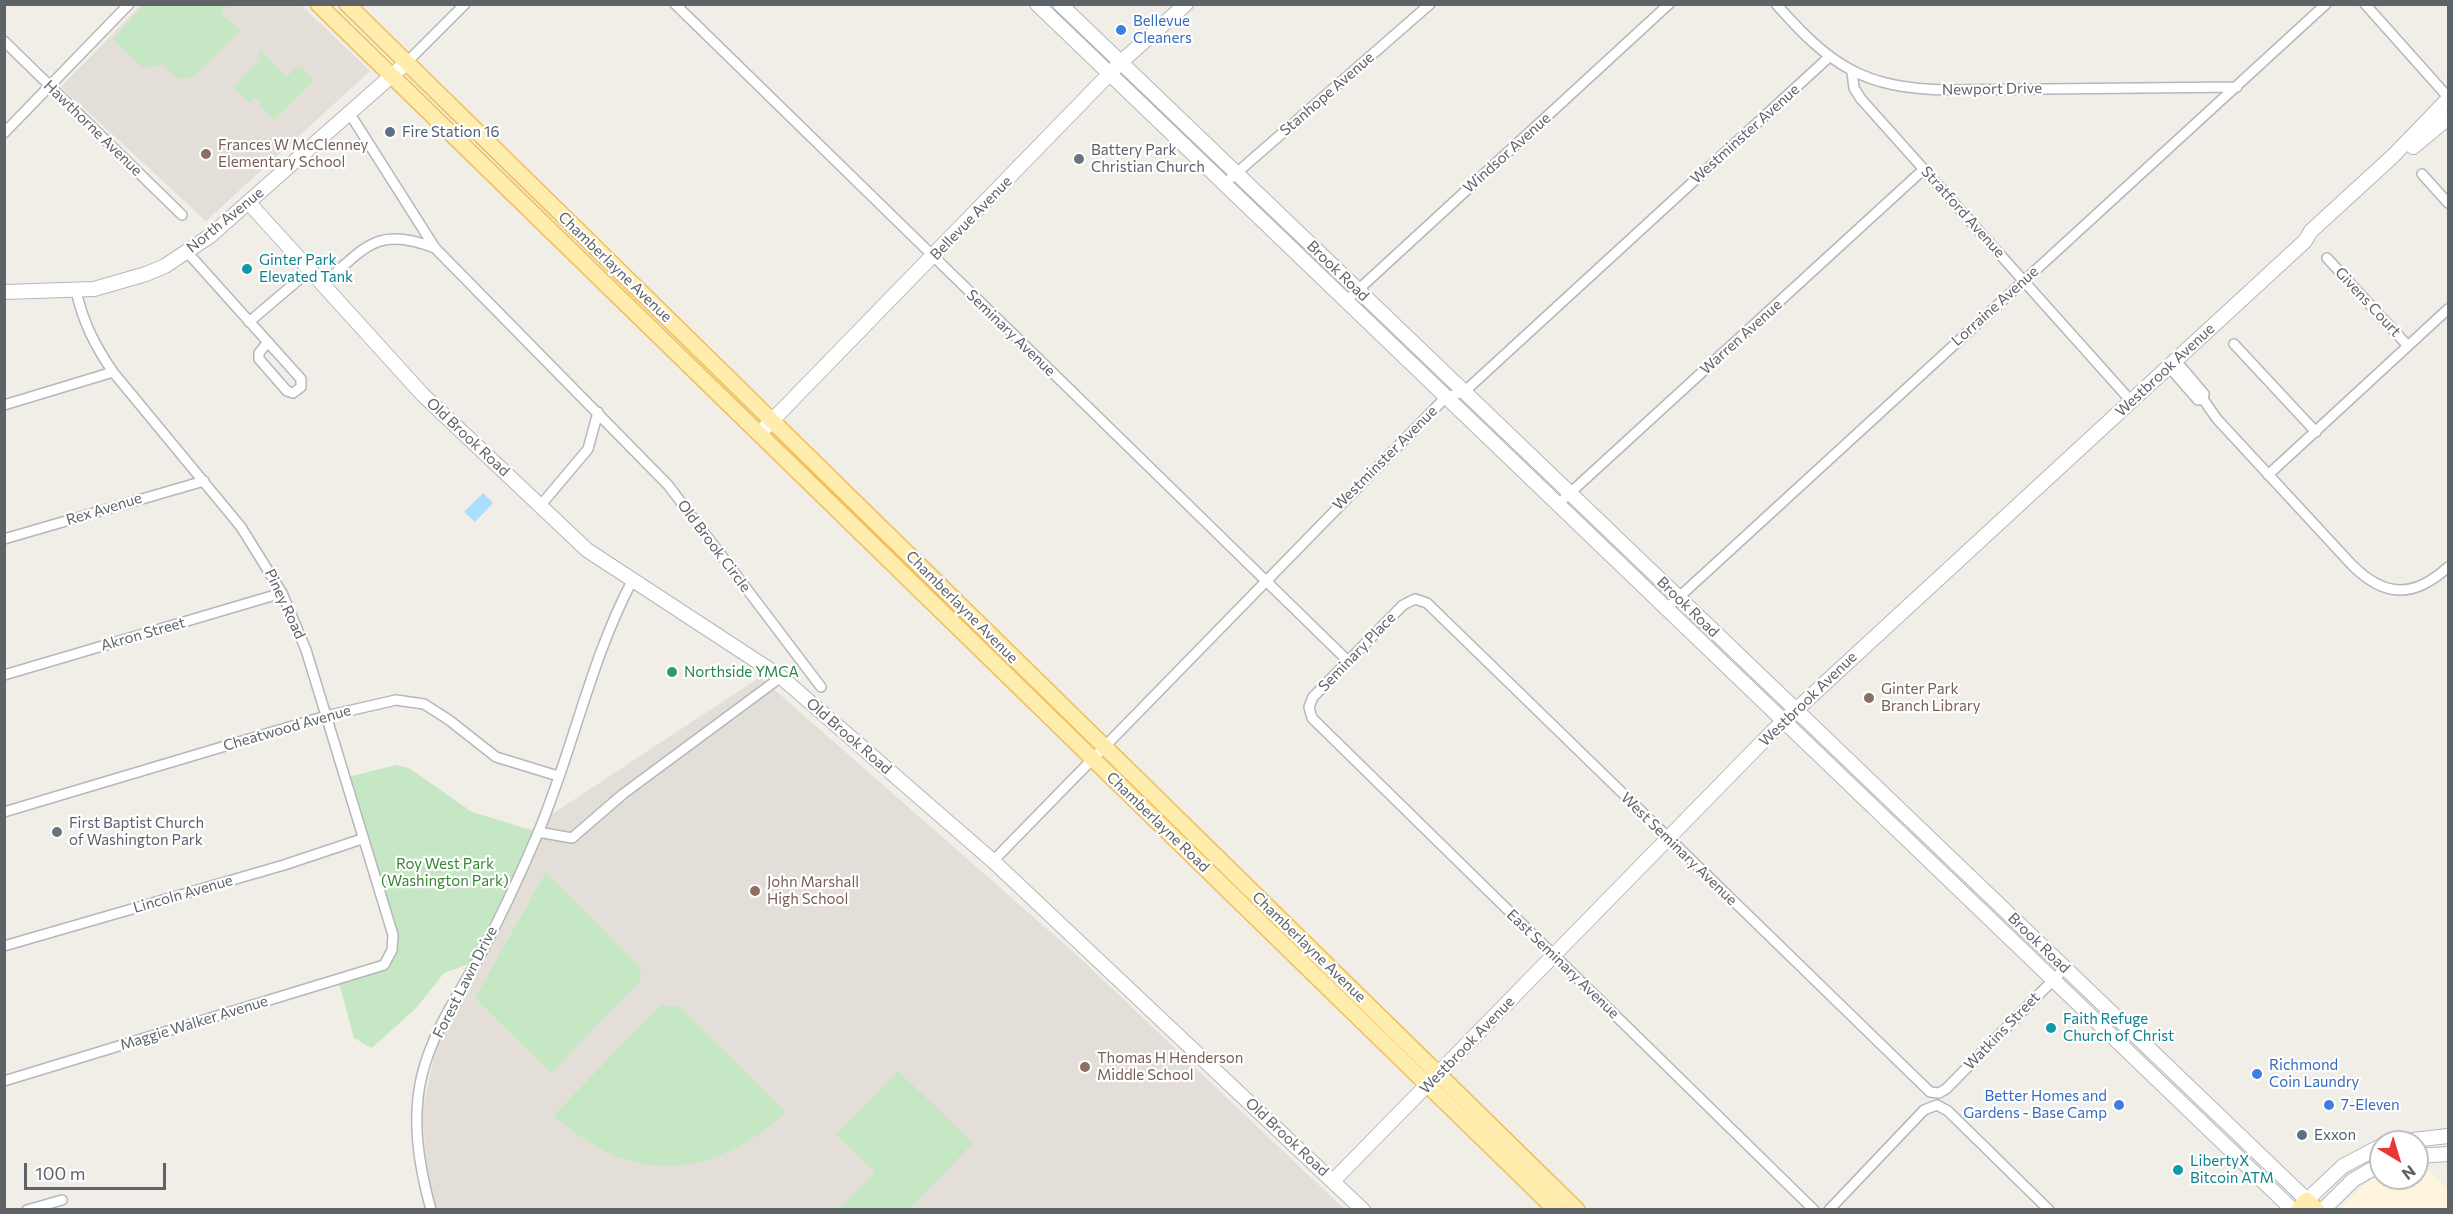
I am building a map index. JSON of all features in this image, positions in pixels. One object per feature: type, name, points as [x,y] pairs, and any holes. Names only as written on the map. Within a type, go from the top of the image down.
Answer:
[{"type":"main road","name":"Chamberlayne Avenue","points":[[318,4],[759,434]]},
{"type":"main road","name":"Chamberlayne Avenue","points":[[347,4],[1104,746],[1433,1079],[1577,1209]]},
{"type":"main road","name":"Chamberlayne Road","points":[[759,434],[1092,758],[1433,1079],[1556,1209]]},
{"type":"street","points":[[4,133],[129,4]]},
{"type":"street","points":[[406,63],[465,4]]},
{"type":"street","name":"Seminary Avenue","points":[[675,4],[1348,661]]},
{"type":"street","name":"Brook Road","points":[[1037,4],[2293,1209]]},
{"type":"street","name":"Brook Road","points":[[1060,4],[2065,968],[2307,1206]]},
{"type":"street","name":"Bellevue Avenue","points":[[759,434],[1109,74],[1185,4]]},
{"type":"street","name":"Stanhope Avenue","points":[[1224,184],[1430,4]]},
{"type":"street","name":"Windsor Avenue","points":[[1346,301],[1669,4]]},
{"type":"street","name":"Newport Drive","points":[[1776,4],[1828,58],[1852,72],[1894,85],[1935,90],[2237,87]]},
{"type":"street","name":"Lorraine Avenue","points":[[1666,609],[2326,4]]},
{"type":"street","points":[[2365,4],[2447,102]]},
{"type":"street","name":"Hawthorne Avenue","points":[[4,41],[182,214]]},
{"type":"street","name":"Westminster Avenue","points":[[993,861],[1446,397],[1464,392],[1828,58]]},
{"type":"street","name":"North Avenue","points":[[4,292],[76,291],[146,274],[187,252],[350,114],[406,63]]},
{"type":"street","name":"Stratford Avenue","points":[[1852,72],[1857,94],[2131,401]]},
{"type":"street","name":"Westbrook Avenue","points":[[2305,241],[2311,231],[2393,156],[2447,102]]},
{"type":"street","name":"Old Brook Circle","points":[[350,114],[435,248],[668,485],[821,687]]},
{"type":"street","name":"Westbrook Avenue","points":[[1333,1181],[1783,721],[2305,241],[2350,208],[2392,164],[2448,118]]},
{"type":"street","name":"Warren Avenue","points":[[1558,504],[1924,169]]},
{"type":"street","points":[[2422,174],[2448,203]]},
{"type":"street","name":"Old Brook Road","points":[[248,202],[423,395],[587,550],[781,677],[993,861],[1364,1209]]},
{"type":"street","points":[[322,285],[362,251],[392,237],[435,248]]},
{"type":"street","points":[[187,252],[249,322],[268,342],[301,379],[301,387],[293,393],[287,391],[259,358],[259,353],[268,342]]},
{"type":"street","name":"Givens Court","points":[[2327,258],[2408,346]]},
{"type":"street","points":[[249,322],[309,271]]},
{"type":"street","name":"Piney Road","points":[[76,291],[87,331],[113,372],[252,542],[282,593],[302,637],[393,935],[392,950],[384,964]]},
{"type":"street","points":[[2268,475],[2448,309]]},
{"type":"street","name":"Westbrook Avenue","points":[[2234,344],[2316,432]]},
{"type":"street","points":[[2172,364],[2201,390],[2204,394],[2203,399],[2214,415],[2352,566],[2379,587],[2398,590],[2415,588],[2432,581],[2448,567]]},
{"type":"street","points":[[4,405],[113,372]]},
{"type":"street","points":[[540,506],[588,449],[598,412]]},
{"type":"street","name":"Rex Avenue","points":[[4,539],[204,482]]},
{"type":"street","name":"Forest Lawn Drive","points":[[431,1209],[418,1153],[418,1103],[422,1074],[438,1030],[482,952],[538,832],[600,652],[632,581]]},
{"type":"street","name":"Akron Street","points":[[4,675],[282,593]]},
{"type":"street","name":"Seminary Place","points":[[1312,718],[1309,707],[1313,697],[1403,605],[1410,600],[1422,601]]},
{"type":"street","name":"West Seminary Avenue","points":[[1422,601],[1926,1089],[1939,1093]]},
{"type":"street","points":[[538,832],[572,838],[623,794],[781,677]]},
{"type":"street","name":"Cheatwood Avenue","points":[[4,812],[326,716],[396,700],[424,704],[449,720],[496,757],[510,764],[558,776]]},
{"type":"street","name":"East Seminary Avenue","points":[[1312,718],[1814,1209]]},
{"type":"street","name":"Lincoln Avenue","points":[[4,946],[284,865],[362,839]]},
{"type":"street","name":"Maggie Walker Avenue","points":[[4,1081],[384,964]]},
{"type":"street","name":"Watkins Street","points":[[1939,1093],[2065,968]]},
{"type":"street","points":[[1829,1209],[1924,1110],[1937,1105],[1948,1111],[2049,1209]]},
{"type":"street","points":[[2429,1138],[2448,1136]]},
{"type":"street","points":[[2307,1206],[2343,1166],[2369,1152]]},
{"type":"street","points":[[2429,1155],[2448,1154]]},
{"type":"street","points":[[2323,1209],[2353,1180],[2369,1171]]},
{"type":"street","points":[[27,1209],[62,1200]]},
{"type":"shaded area","name":"Frances W McClenney Elementary School","points":[[141,5],[301,5],[370,71],[206,221],[61,87]]},
{"type":"shaded area","name":"John Marshall High School","points":[[760,677],[1080,958],[1344,1209],[435,1209],[428,1185],[422,1112],[439,1034],[537,824]]},
{"type":"shaded area","points":[[2429,1171],[2448,1190],[2448,1209],[2342,1209],[2343,1205],[2369,1182],[2369,1190],[2429,1190]]},
{"type":"green space","points":[[144,5],[228,5],[220,13],[241,30],[195,76],[178,79],[164,64],[143,68],[113,39]]},
{"type":"green space","points":[[261,50],[286,77],[299,66],[314,80],[274,120],[260,106],[262,104],[255,97],[249,102],[234,87],[261,59],[257,54]]},
{"type":"green space","name":"Roy West Park (Washington Park)","points":[[396,765],[409,768],[472,812],[538,832],[477,961],[444,973],[417,1007],[372,1048],[354,1038],[338,979],[384,965],[393,935],[344,778]]},
{"type":"green space","points":[[546,872],[641,968],[640,981],[551,1073],[475,998]]},
{"type":"green space","points":[[661,1005],[679,1006],[786,1112],[758,1135],[729,1152],[700,1162],[670,1166],[641,1163],[612,1154],[583,1138],[554,1115]]},
{"type":"green space","points":[[898,1071],[973,1143],[909,1209],[839,1209],[875,1172],[836,1135]]},
{"type":"water","points":[[483,493],[493,503],[475,522],[464,512]]},
{"type":"place","name":"Bellevue Cleaners","points":[[1121,30]]},
{"type":"place","name":"Fire Station 16","points":[[390,132]]},
{"type":"place","name":"Frances W McClenney Elementary School","points":[[206,154]]},
{"type":"place","name":"Battery Park Christian Church","points":[[1079,159]]},
{"type":"place","name":"Ginter Park Elevated Tank","points":[[247,269]]},
{"type":"place","name":"Northside YMCA","points":[[672,672]]},
{"type":"place","name":"Ginter Park Branch Library","points":[[1869,698]]},
{"type":"place","name":"First Baptist Church of Washington Park","points":[[57,832]]},
{"type":"place","name":"John Marshall High School","points":[[755,891]]},
{"type":"place","name":"Faith Refuge Church of Christ","points":[[2051,1028]]},
{"type":"place","name":"Thomas H Henderson Middle School","points":[[1085,1067]]},
{"type":"place","name":"Richmond Coin Laundry","points":[[2257,1074]]},
{"type":"place","name":"Better Homes and Gardens - Base Camp","points":[[2119,1105]]},
{"type":"place","name":"7-Eleven","points":[[2329,1105]]},
{"type":"place","name":"Exxon","points":[[2302,1135]]},
{"type":"place","name":"LibertyX Bitcoin ATM","points":[[2178,1170]]}]
